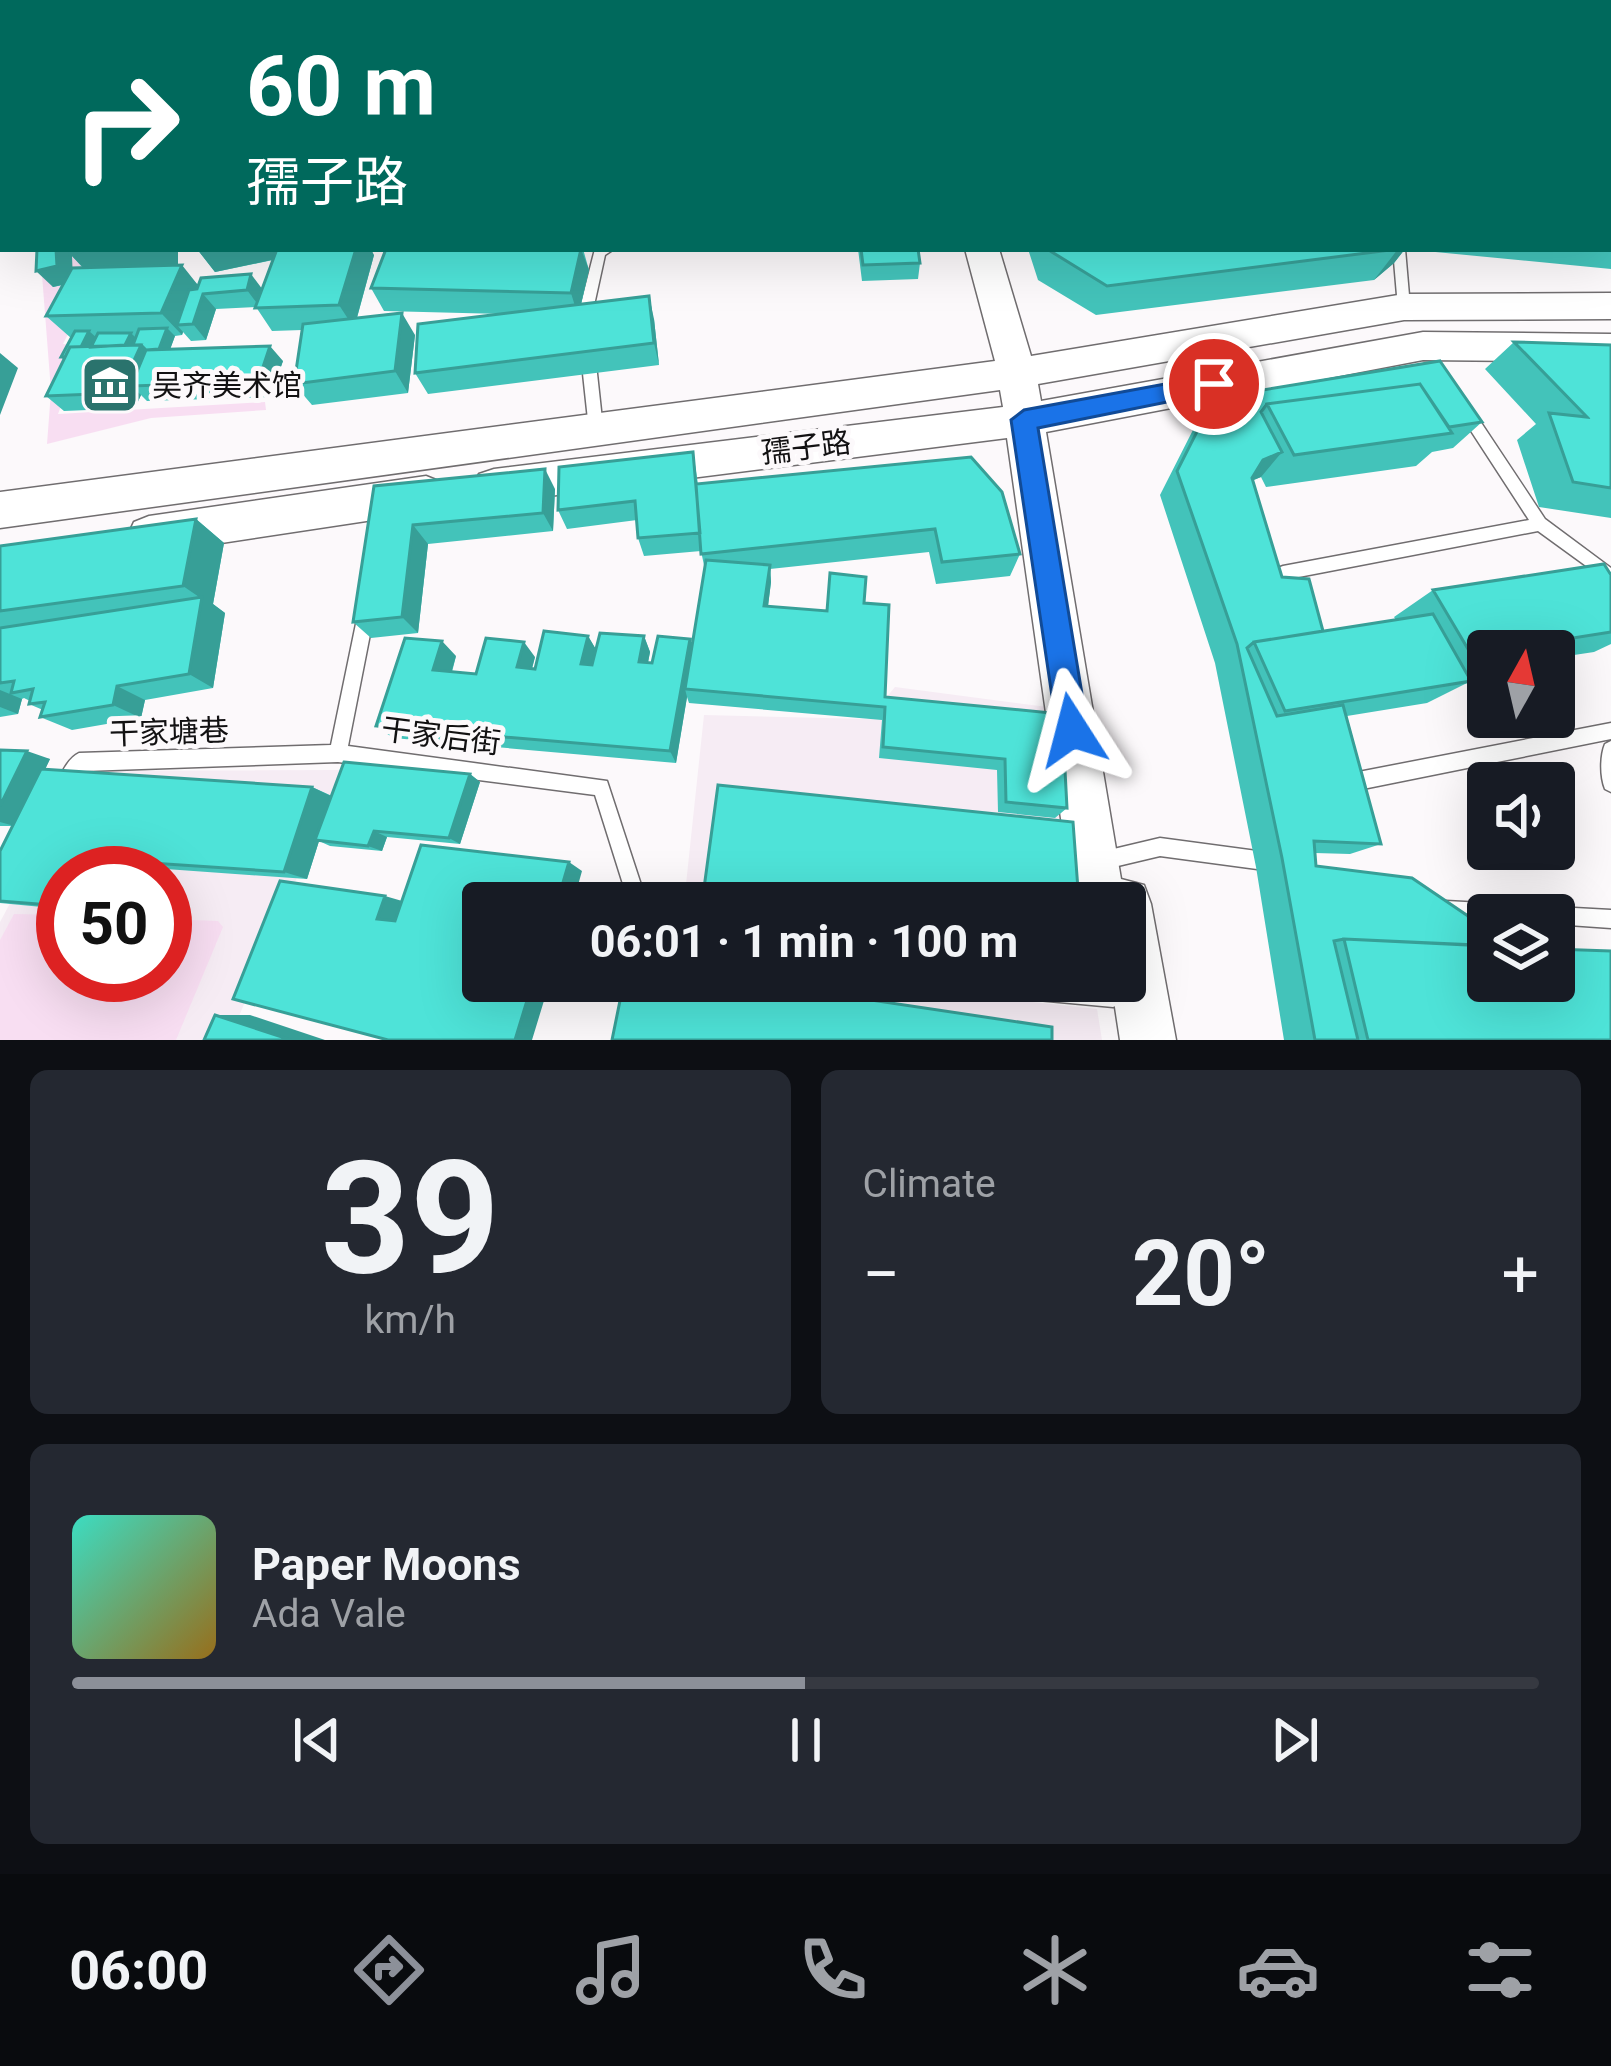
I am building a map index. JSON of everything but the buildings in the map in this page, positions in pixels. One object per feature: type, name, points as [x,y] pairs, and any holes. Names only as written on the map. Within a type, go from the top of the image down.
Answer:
[{"type":"main road","points":[[983,252],[1033,418],[1111,882]]},
{"type":"main road","name":"孺子路","points":[[0,510],[1017,374],[1404,307],[1611,306]]},
{"type":"main road","name":"孺子路","points":[[114,540],[386,510],[1430,356],[1611,348]]},
{"type":"main road","points":[[1139,1002],[1148,1040]]},
{"type":"lane","points":[[596,429],[584,321],[599,252]]},
{"type":"lane","points":[[1399,252],[1404,307]]},
{"type":"lane","points":[[1449,386],[1540,524],[1611,577]]},
{"type":"lane","points":[[1283,573],[1540,524]]},
{"type":"lane","name":"干家后街","points":[[370,591],[338,753],[601,787],[631,882]]},
{"type":"lane","points":[[1348,783],[1611,731]]},
{"type":"lane","points":[[1611,750],[1607,775],[1611,783]]},
{"type":"lane","name":"干家塘巷","points":[[57,798],[79,762],[338,753]]},
{"type":"lane","points":[[1117,882],[1160,847],[1297,865]]},
{"type":"lane","points":[[1419,898],[1435,910],[1467,911]]},
{"type":"lane","points":[[1575,917],[1611,920]]},
{"type":"shaded area","points":[[40,252],[90,252],[84,302],[63,344],[74,345],[70,382],[58,414],[265,402],[266,410],[151,418],[47,444],[51,391]]},
{"type":"shaded area","points":[[895,687],[1055,708],[1076,882],[686,882],[704,715],[868,719]]},
{"type":"shaded area","points":[[342,770],[229,1040],[0,1040],[0,922],[36,855],[36,1002],[192,1002],[192,846],[41,846],[81,771]]},
{"type":"shaded area","points":[[14,914],[36,914],[36,1002],[192,1002],[176,1040],[0,1040],[0,940]]},
{"type":"shaded area","points":[[192,920],[218,921],[223,927],[192,1002]]},
{"type":"shaded area","points":[[619,1002],[1032,1002],[1097,1009],[1102,1040],[612,1040]]},
{"type":"place","name":"吴齐美术馆","points":[[110,385]]},
{"type":"route","points":[[1072,730],[1024,420],[1214,384]]}]
